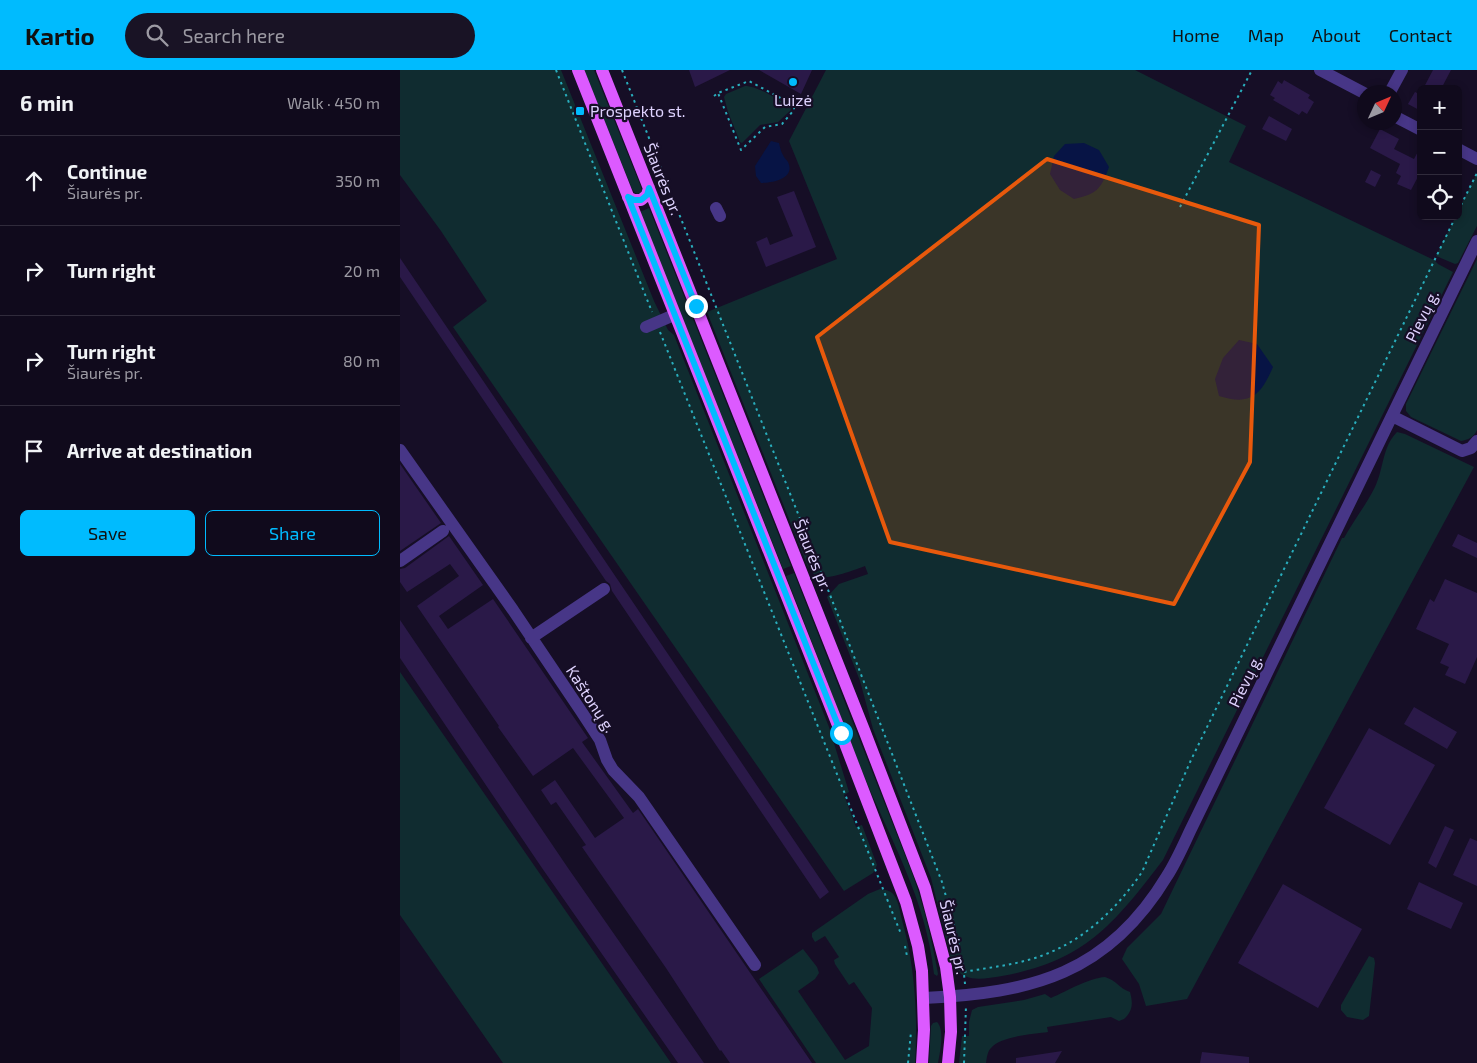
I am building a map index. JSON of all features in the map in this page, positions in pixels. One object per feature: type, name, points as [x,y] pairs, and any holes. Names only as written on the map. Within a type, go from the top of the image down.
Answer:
[{"type":"main road","points":[[578,70],[845,742],[906,902],[918,946],[922,971],[924,998],[922,1063]]},
{"type":"main road","name":"Šiaurės pr.","points":[[602,70],[925,888],[944,959],[950,997],[948,1063]]},
{"type":"main road","points":[[628,197],[634,200],[641,200],[647,195],[649,188]]},
{"type":"street","points":[[1320,70],[1357,89]]},
{"type":"street","points":[[1394,85],[1402,70]]},
{"type":"street","points":[[1402,120],[1417,128]]},
{"type":"street","points":[[1462,151],[1477,159]]},
{"type":"street","name":"Pievų g.","points":[[924,998],[950,997],[1013,988],[1044,980],[1073,968],[1087,961],[1114,940],[1133,922],[1150,901],[1167,877],[1183,846],[1477,241]]},
{"type":"street","points":[[651,325],[674,315]]},
{"type":"street","points":[[1392,416],[1462,451],[1471,448],[1477,441]]},
{"type":"street","name":"Kaštonų g.","points":[[400,450],[513,610],[600,740],[613,770],[639,797],[755,965]]},
{"type":"street","points":[[400,561],[444,531]]},
{"type":"street","points":[[531,638],[604,589]]},
{"type":"path","points":[[556,70],[651,325],[883,887],[903,938],[908,964]]},
{"type":"path","points":[[622,70],[942,882],[964,972],[964,1063]]},
{"type":"path","points":[[1180,207],[1252,70]]},
{"type":"path","points":[[714,96],[718,93],[749,81],[788,102],[794,106],[794,110],[782,124],[765,127],[741,150],[718,93]]},
{"type":"path","points":[[1462,203],[1477,173]]},
{"type":"path","points":[[964,972],[1028,960],[1056,951],[1081,937],[1107,914],[1133,886],[1142,872],[1191,760],[1454,220]]},
{"type":"path","points":[[908,1063],[911,1029]]},
{"type":"highlighted area","points":[[1047,159],[1259,225],[1250,462],[1174,604],[890,542],[817,337]]},
{"type":"green space","points":[[400,70],[561,70],[654,301],[668,330],[674,335],[829,727],[849,792],[844,795],[856,827],[862,825],[877,865],[873,873],[844,891],[453,327],[487,301],[441,231],[400,175]]},
{"type":"green space","points":[[584,70],[594,70],[641,187],[642,191],[640,194],[635,193],[632,189]]},
{"type":"green space","points":[[826,70],[1135,70],[1246,126],[1229,162],[1434,260],[1453,272],[1163,860],[1112,921],[1076,950],[1055,961],[1002,976],[982,979],[970,978],[964,976],[953,967],[931,878],[873,729],[860,681],[827,597],[839,584],[868,574],[865,566],[827,577],[816,576],[808,567],[707,312],[837,259],[789,141]]},
{"type":"green space","points":[[745,86],[756,88],[768,94],[791,107],[791,110],[778,122],[760,125],[742,143],[728,112],[724,97],[726,94]]},
{"type":"green space","points":[[1477,173],[1477,226],[1458,263],[1455,264],[1436,256],[1454,220],[1462,220],[1462,203]]},
{"type":"green space","points":[[649,208],[791,566],[783,569],[640,212]]},
{"type":"green space","points":[[1477,259],[1477,430],[1470,438],[1461,441],[1411,417],[1406,411],[1406,404]]},
{"type":"green space","points":[[1397,432],[1474,467],[1187,999],[1146,1006],[1139,984],[1122,959],[1127,948],[1161,914],[1342,538],[1344,538],[1375,487],[1388,444]]},
{"type":"green space","points":[[794,573],[912,873],[927,923],[936,961],[937,976],[934,974],[930,946],[923,920],[906,870],[862,771],[786,576]]},
{"type":"green space","points":[[400,672],[671,1063],[503,1063],[400,915]]},
{"type":"green space","points":[[880,889],[891,892],[896,898],[910,955],[916,1027],[915,1063],[816,1063],[759,979],[803,949],[817,967],[819,973],[815,979],[798,991],[845,1060],[869,1046],[872,1008],[854,982],[849,985],[835,964],[834,960],[839,957],[825,936],[815,942],[812,933],[868,894]]},
{"type":"green space","points":[[1369,956],[1374,958],[1375,963],[1369,1016],[1363,1020],[1347,1017],[1341,1010],[1341,1005]]},
{"type":"green space","points":[[1105,977],[1113,980],[1123,989],[1130,992],[1131,1007],[1124,1019],[1119,1021],[1111,1017],[1047,1027],[1048,1032],[1009,1038],[995,1044],[987,1055],[986,1063],[959,1063],[962,1036],[969,1036],[969,1022],[972,1010],[978,1007],[1024,1000],[1045,994],[1051,998],[1085,982]]},
{"type":"green space","points":[[937,1022],[941,1030],[941,1047],[938,1063],[929,1063],[931,1026]]},
{"type":"shaded area","points":[[771,141],[779,143],[782,154],[790,168],[789,172],[782,179],[761,183],[756,176],[755,166]]},
{"type":"shaded area","points":[[1084,143],[1099,150],[1109,167],[1097,189],[1088,195],[1074,199],[1060,190],[1050,174],[1054,156],[1065,144]]},
{"type":"shaded area","points":[[1239,340],[1257,344],[1273,367],[1264,385],[1254,396],[1239,400],[1219,396],[1215,379],[1223,358]]},
{"type":"building","points":[[689,70],[730,70],[695,87]]},
{"type":"building","name":"Luizė","points":[[759,70],[812,70],[801,94]]},
{"type":"building","points":[[1433,70],[1451,70],[1443,85],[1425,85]]},
{"type":"building","points":[[1284,80],[1310,95],[1308,98],[1314,102],[1307,114],[1302,111],[1299,115],[1273,100],[1275,98],[1270,95],[1278,81],[1282,84]]},
{"type":"building","points":[[1415,92],[1417,93],[1417,109],[1408,104]]},
{"type":"building","points":[[1269,116],[1292,129],[1286,141],[1262,129]]},
{"type":"building","points":[[1379,130],[1382,130],[1399,139],[1394,149],[1414,159],[1417,153],[1417,179],[1411,190],[1397,184],[1401,176],[1396,173],[1400,164],[1370,148]]},
{"type":"building","points":[[1371,170],[1381,175],[1375,187],[1365,182]]},
{"type":"building","points":[[794,191],[816,247],[766,267],[756,242],[767,237],[770,245],[793,236],[777,197]]},
{"type":"building","points":[[400,258],[829,892],[820,899],[612,591],[610,584],[606,581],[400,277]]},
{"type":"building","points":[[400,464],[441,523],[400,551]]},
{"type":"building","points":[[1458,534],[1477,543],[1477,558],[1452,546]]},
{"type":"building","points":[[449,536],[483,585],[439,616],[448,629],[493,599],[588,738],[582,742],[633,813],[638,809],[812,1063],[730,1063],[720,1051],[666,968],[582,847],[586,845],[556,802],[551,805],[541,790],[555,780],[595,838],[624,818],[573,748],[533,776],[417,606],[459,576],[450,564],[407,592],[400,582],[400,569],[405,568]]},
{"type":"building","points":[[1445,579],[1477,593],[1477,657],[1465,684],[1445,675],[1449,667],[1440,663],[1449,644],[1416,629],[1430,599],[1434,602]]},
{"type":"building","points":[[400,620],[568,868],[704,1063],[678,1063],[542,868],[400,658]]},
{"type":"building","points":[[1414,707],[1457,732],[1447,749],[1404,724]]},
{"type":"building","points":[[1369,728],[1435,765],[1390,845],[1324,808]]},
{"type":"building","points":[[1445,826],[1454,830],[1436,868],[1428,863]]},
{"type":"building","points":[[1470,838],[1477,841],[1477,886],[1453,875]]},
{"type":"building","points":[[1419,882],[1463,903],[1451,929],[1407,909]]},
{"type":"building","points":[[1283,884],[1362,929],[1318,1008],[1238,963]]},
{"type":"building","points":[[1062,1051],[1055,1063],[1016,1063],[1016,1058]]},
{"type":"building","points":[[1202,1052],[1249,1057],[1249,1063],[1200,1063]]},
{"type":"place","name":"Luizė","points":[[793,82]]},
{"type":"place","name":"Prospekto st.","points":[[580,111]]},
{"type":"route","points":[[696,306],[649,188],[647,195],[641,200],[634,200],[628,197],[841,733]]}]
